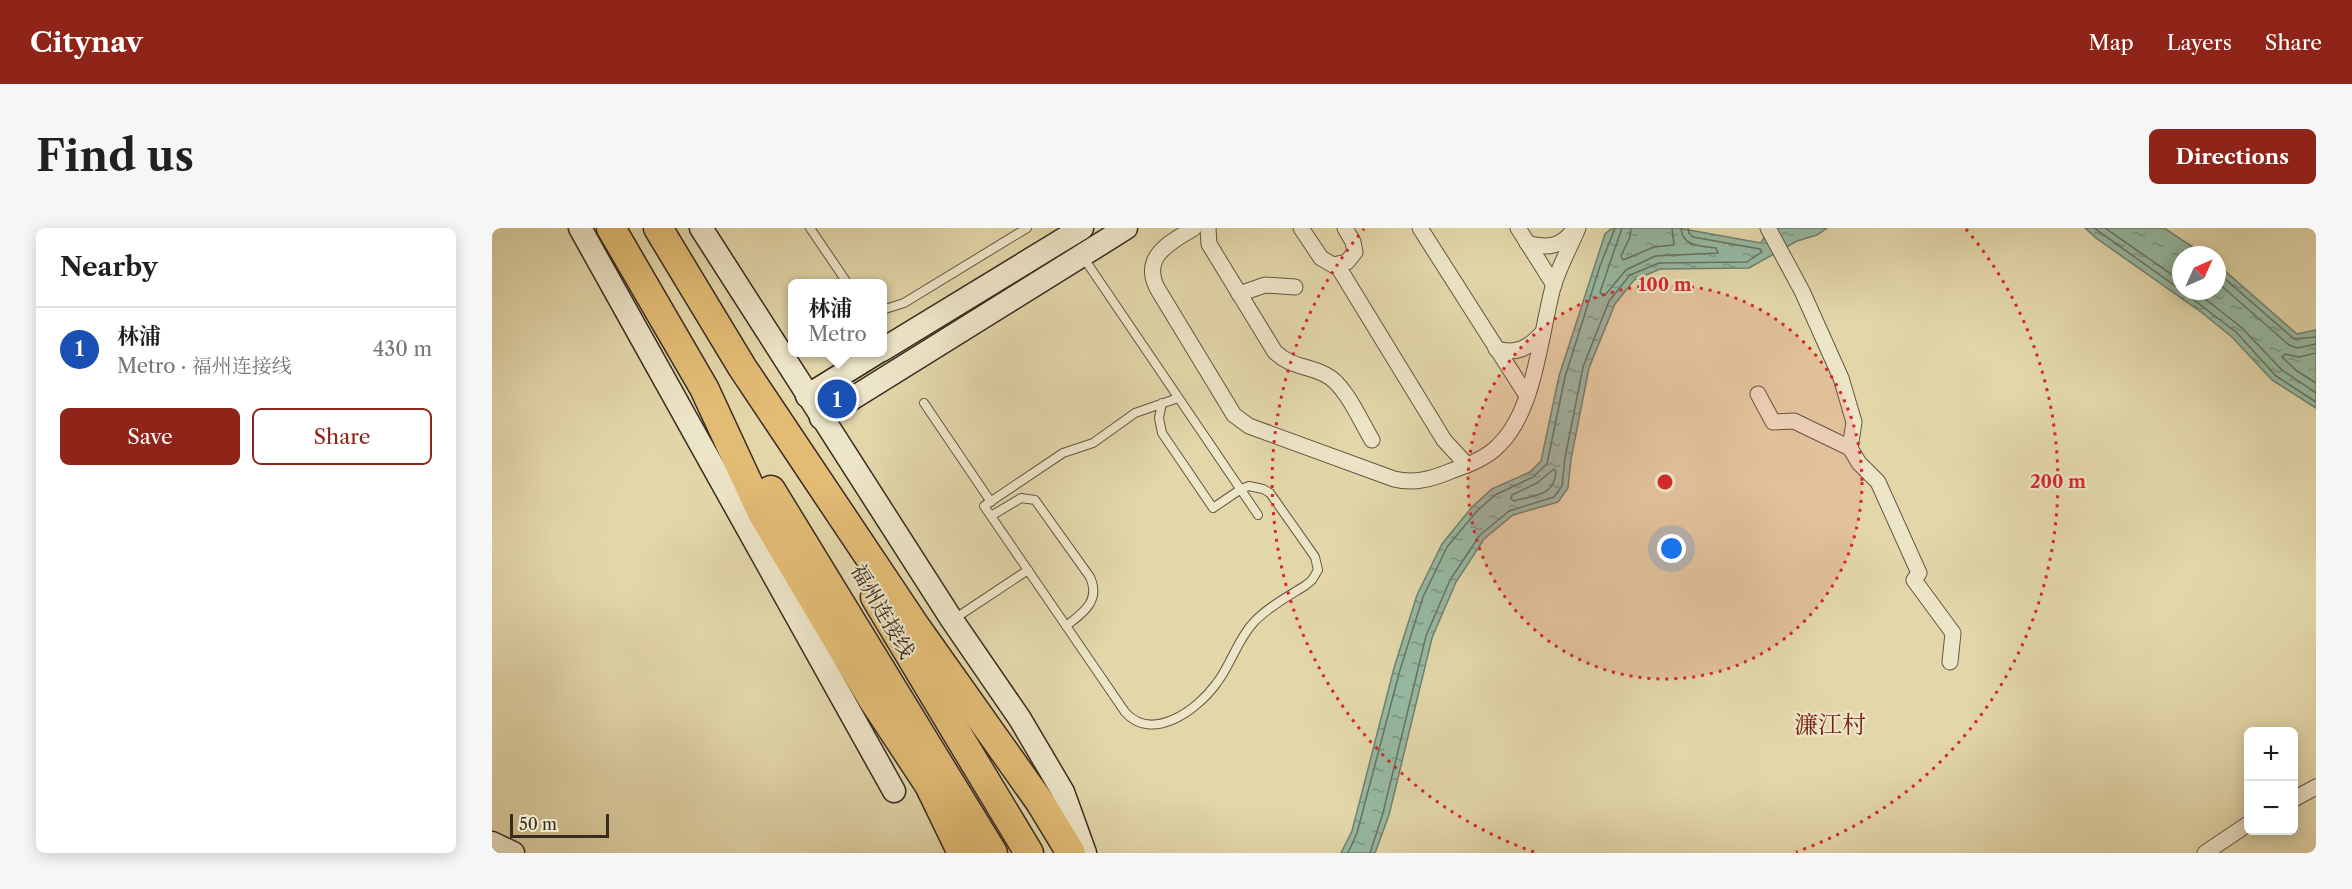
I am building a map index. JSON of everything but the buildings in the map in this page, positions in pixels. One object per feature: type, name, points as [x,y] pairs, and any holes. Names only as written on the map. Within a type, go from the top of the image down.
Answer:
[{"type":"highway","points":[[611,228],[704,388],[762,513],[873,700],[929,785],[962,853]]},
{"type":"highway","points":[[658,228],[742,367],[916,627],[1040,802],[1071,853]]},
{"type":"highway","name":"福州连接线","points":[[742,367],[897,637],[1029,853]]},
{"type":"highway","name":"福州连接线","points":[[704,388],[779,503],[993,853]]},
{"type":"main road","points":[[580,228],[894,791]]},
{"type":"main road","points":[[701,228],[952,620],[1020,719],[1063,792],[1085,853]]},
{"type":"main road","points":[[887,347],[1080,228]]},
{"type":"main road","points":[[821,418],[1126,228]]},
{"type":"main road","points":[[807,396],[870,357]]},
{"type":"main road","points":[[492,843],[513,853]]},
{"type":"street","points":[[1301,228],[1321,258],[1327,263],[1336,265],[1347,262],[1355,252],[1353,242],[1345,228]]},
{"type":"street","points":[[1420,228],[1527,396]]},
{"type":"street","points":[[1518,228],[1554,285]]},
{"type":"street","points":[[1527,243],[1544,247],[1558,245],[1576,228]]},
{"type":"street","points":[[1372,440],[1328,375],[1292,364],[1280,357],[1270,346],[1239,294],[1209,236],[1189,231],[1165,246],[1157,256],[1152,269],[1153,282],[1238,420],[1394,479],[1411,482],[1435,477],[1490,453],[1505,439],[1521,415],[1554,285],[1576,228]]},
{"type":"street","points":[[1768,228],[1802,291],[1841,378],[1854,422],[1850,448]]},
{"type":"street","points":[[1336,265],[1444,440],[1467,465]]},
{"type":"street","points":[[1239,294],[1265,285],[1295,287]]},
{"type":"street","points":[[1496,348],[1517,352],[1532,344],[1543,332]]},
{"type":"street","points":[[1758,394],[1773,422],[1794,421],[1850,448],[1859,463],[1878,482],[1919,573],[1914,580],[1953,633],[1950,662]]},
{"type":"street","points":[[1435,477],[1446,459],[1444,440]]},
{"type":"street","points":[[2298,797],[2316,787]]},
{"type":"street","points":[[2205,853],[2244,828]]},
{"type":"lane","points":[[810,228],[845,279]]},
{"type":"lane","points":[[887,308],[904,303],[1027,228]]},
{"type":"lane","points":[[1082,256],[1258,515]]},
{"type":"lane","points":[[1162,403],[1159,418],[1161,433],[1213,508],[1249,486],[1270,493],[1315,557],[1318,570],[1312,580],[1255,621],[1215,686],[1190,709],[1161,724],[1140,725],[1131,720],[984,506],[1063,453],[1086,446],[1136,413],[1162,403],[1179,398]]},
{"type":"lane","points":[[924,403],[991,502]]},
{"type":"lane","points":[[991,516],[1021,498],[1035,500],[1041,505],[1084,568],[1093,583],[1094,598],[1084,612],[1066,626]]},
{"type":"lane","points":[[952,620],[1028,570]]},
{"type":"water","points":[[1612,228],[1678,228],[1761,243],[1770,228],[1827,228],[1817,235],[1797,241],[1749,268],[1660,269],[1634,280],[1615,304],[1589,368],[1571,459],[1568,488],[1558,502],[1513,515],[1484,539],[1456,582],[1432,638],[1389,815],[1375,853],[1341,853],[1352,831],[1394,668],[1417,595],[1442,544],[1472,507],[1492,489],[1530,472],[1541,461],[1559,376],[1605,234]]},
{"type":"water","points":[[2085,228],[2164,228],[2191,246],[2172,246],[2172,292]]},
{"type":"water","points":[[2226,272],[2297,334],[2316,330],[2316,408],[2272,380],[2232,337],[2184,300],[2226,300]]},
{"type":"place","name":"林浦","points":[[837,399]]},
{"type":"district","name":"濂江村","points":[[1830,724]]}]
